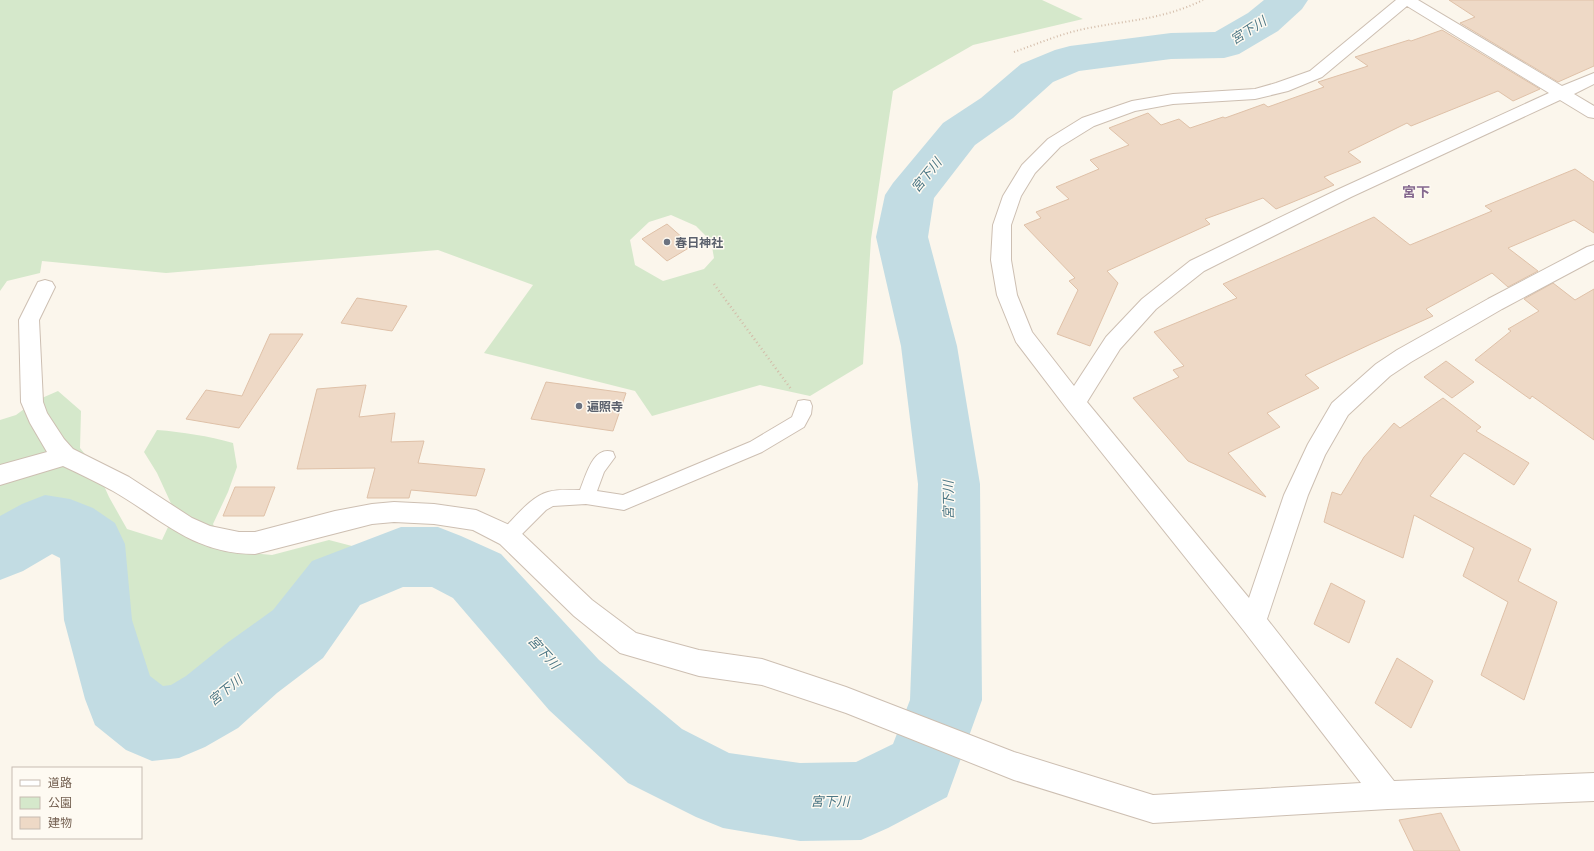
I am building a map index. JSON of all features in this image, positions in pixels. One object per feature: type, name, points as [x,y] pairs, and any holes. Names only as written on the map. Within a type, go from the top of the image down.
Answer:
[{"type":"street","points":[[1388,795],[1253,622],[1075,403],[1023,336],[1007,295],[1001,260],[1002,225],[1012,196],[1028,169],[1054,143],[1088,122],[1132,106],[1173,99],[1255,94],[1282,88],[1316,74],[1407,0],[1594,113]]},
{"type":"street","points":[[1075,403],[1118,338],[1149,304],[1197,266],[1345,193],[1594,78]]},
{"type":"street","points":[[1253,622],[1296,495],[1316,451],[1340,409],[1383,370],[1404,356],[1468,319],[1594,252]]},
{"type":"street","points":[[45,287],[29,320],[32,402],[38,417],[56,446],[65,456],[120,484],[184,525],[207,536],[239,543],[255,543],[335,522],[372,514],[394,512],[434,514],[476,520],[508,536],[583,608],[629,644],[699,663],[762,672],[846,700],[1014,766],[1153,809],[1388,795],[1594,787]]},
{"type":"street","points":[[0,475],[65,456]]},
{"type":"lane","points":[[508,536],[540,505],[550,498],[586,497],[624,503],[756,447],[798,422],[803,414],[804,406]]},
{"type":"lane","points":[[586,497],[597,468],[607,457]]},
{"type":"path","points":[[1014,52],[1078,31],[1148,21],[1191,7],[1203,0]]},
{"type":"path","points":[[714,284],[804,406]]},
{"type":"green space","points":[[0,0],[1042,0],[1083,19],[973,45],[893,91],[871,239],[863,364],[810,396],[760,385],[652,416],[635,391],[484,353],[533,285],[438,250],[166,273],[42,261],[40,273],[7,281],[0,291]],"holes":[[[671,215],[696,226],[711,241],[714,258],[704,269],[663,281],[635,265],[630,240],[649,222]]]},
{"type":"green space","points":[[58,391],[81,411],[80,448],[96,468],[109,497],[127,529],[162,540],[175,512],[157,473],[144,452],[157,430],[214,438],[233,443],[237,467],[228,492],[213,524],[223,550],[272,555],[329,540],[352,546],[363,574],[306,662],[205,724],[153,728],[93,684],[83,648],[71,570],[59,553],[32,555],[0,570],[0,420],[16,415],[35,401]]},
{"type":"building","points":[[1449,0],[1594,0],[1594,66],[1558,82],[1460,23],[1475,17]]},
{"type":"building","points":[[1442,30],[1540,89],[1513,101],[1498,91],[1411,126],[1407,123],[1348,152],[1361,162],[1324,177],[1334,185],[1276,209],[1263,198],[1205,219],[1210,224],[1107,271],[1118,283],[1090,346],[1057,334],[1078,290],[1069,281],[1075,278],[1024,225],[1041,218],[1036,212],[1069,199],[1056,187],[1099,169],[1090,160],[1129,145],[1109,128],[1148,113],[1161,125],[1179,119],[1190,128],[1223,117],[1225,118],[1264,104],[1268,107],[1324,87],[1318,82],[1368,66],[1355,57],[1409,40],[1411,41]]},
{"type":"building","points":[[1575,169],[1594,182],[1594,233],[1574,220],[1508,248],[1538,271],[1508,287],[1492,273],[1426,309],[1433,316],[1305,375],[1319,388],[1267,413],[1280,427],[1228,453],[1266,497],[1188,461],[1133,398],[1179,377],[1173,370],[1184,366],[1154,332],[1237,298],[1223,284],[1374,217],[1410,245],[1492,211],[1485,206]]},
{"type":"building","name":"春日神社","points":[[667,224],[692,246],[667,261],[642,239]]},
{"type":"building","points":[[1553,283],[1575,300],[1594,289],[1594,440],[1532,396],[1530,399],[1475,360],[1511,331],[1508,329],[1539,311],[1524,299]]},
{"type":"building","points":[[357,298],[407,306],[392,331],[341,323]]},
{"type":"building","points":[[270,334],[303,334],[239,428],[186,419],[206,390],[242,396]]},
{"type":"building","points":[[1446,361],[1474,382],[1452,398],[1424,377]]},
{"type":"building","name":"遍照寺","points":[[546,382],[626,393],[613,431],[531,419]]},
{"type":"building","points":[[366,385],[359,417],[395,413],[391,442],[424,441],[418,463],[485,469],[476,496],[411,490],[409,498],[367,498],[375,468],[297,469],[317,389]]},
{"type":"building","points":[[1443,398],[1481,427],[1476,431],[1529,463],[1514,485],[1464,453],[1430,496],[1531,549],[1518,581],[1557,602],[1524,700],[1481,675],[1508,602],[1463,576],[1474,548],[1414,515],[1403,558],[1324,522],[1332,492],[1341,495],[1364,457],[1394,423],[1400,428]]},
{"type":"building","points":[[235,487],[275,487],[264,516],[223,516]]},
{"type":"building","points":[[1331,583],[1365,601],[1349,643],[1314,624]]},
{"type":"building","points":[[1397,658],[1433,681],[1411,728],[1375,703]]},
{"type":"building","points":[[1441,813],[1460,851],[1414,851],[1399,820]]},
{"type":"waterway","name":"宮下川","points":[[0,550],[45,524],[70,528],[92,544],[98,620],[121,699],[152,724],[179,721],[212,702],[252,668],[298,634],[336,583],[401,557],[438,557],[477,576],[574,685],[655,756],[723,790],[800,802],[861,801],[920,770],[946,700],[949,484],[929,346],[902,237],[910,195],[959,134],[997,108],[1037,73],[1070,59],[1171,46],[1224,45],[1263,22],[1288,0]]},
{"type":"place","name":"春日神社","points":[[667,242]]},
{"type":"place","name":"遍照寺","points":[[579,406]]},
{"type":"district","name":"宮下","points":[[1416,191]]}]
